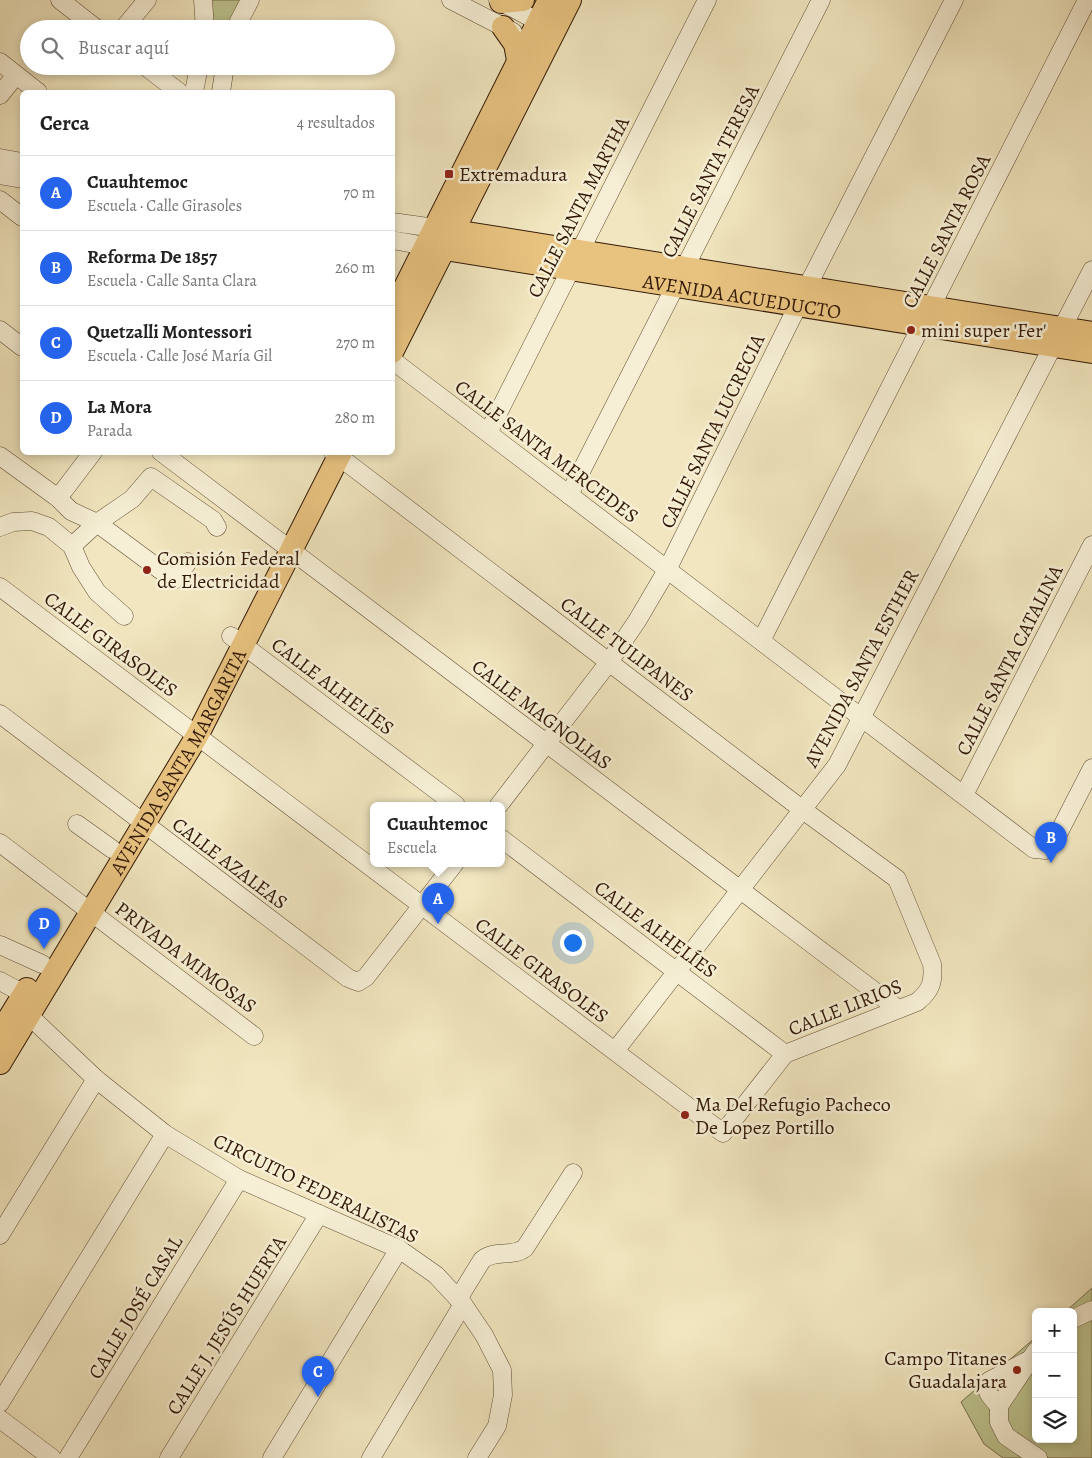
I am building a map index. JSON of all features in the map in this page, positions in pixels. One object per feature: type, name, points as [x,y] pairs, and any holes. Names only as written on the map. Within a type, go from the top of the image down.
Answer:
[{"type":"main road","points":[[499,1],[523,0]]},
{"type":"main road","points":[[395,307],[440,238],[542,35],[549,0]]},
{"type":"main road","points":[[395,345],[518,60],[542,35],[570,0]]},
{"type":"main road","points":[[504,27],[515,44],[518,60]]},
{"type":"main road","name":"AVENIDA ACUEDUCTO","points":[[440,238],[1058,337],[1092,352]]},
{"type":"main road","name":"AVENIDA ACUEDUCTO","points":[[1058,337],[1092,333]]},
{"type":"main road","name":"AVENIDA SANTA MARGARITA","points":[[0,1033],[24,1005],[191,732],[333,455]]},
{"type":"main road","name":"AVENIDA SANTA MARGARITA","points":[[0,1063],[42,964],[85,907],[112,848],[138,820]]},
{"type":"street","points":[[60,0],[86,20]]},
{"type":"street","points":[[130,20],[147,0]]},
{"type":"street","points":[[203,0],[204,20]]},
{"type":"street","points":[[240,20],[250,0]]},
{"type":"street","points":[[451,0],[504,27],[542,35]]},
{"type":"street","name":"CALLE SANTA MARTHA","points":[[488,433],[707,0]]},
{"type":"street","name":"CALLE SANTA TERESA","points":[[569,495],[821,0]]},
{"type":"street","name":"CALLE SANTA LUCRECIA","points":[[501,802],[609,662],[668,570],[803,296],[954,0]]},
{"type":"street","name":"CALLE SANTA ROSA","points":[[761,641],[1087,0]]},
{"type":"street","points":[[499,1],[542,35]]},
{"type":"street","points":[[0,62],[35,90]]},
{"type":"street","points":[[0,96],[16,75]]},
{"type":"street","points":[[157,75],[176,90]]},
{"type":"street","points":[[194,90],[197,75]]},
{"type":"street","points":[[221,90],[224,75]]},
{"type":"street","points":[[0,158],[20,162]]},
{"type":"street","points":[[0,175],[20,179]]},
{"type":"street","points":[[0,200],[20,215]]},
{"type":"street","name":"AVENIDA ACUEDUCTO","points":[[395,223],[440,238]]},
{"type":"street","name":"AVENIDA ACUEDUCTO","points":[[395,240],[440,238]]},
{"type":"street","name":"AVENIDA SANTA ESTHER","points":[[615,1051],[837,765],[1092,270]]},
{"type":"street","points":[[0,330],[20,345]]},
{"type":"street","name":"CALLE SANTA MERCEDES","points":[[395,362],[1034,849],[1046,850],[1055,840],[1092,768]]},
{"type":"street","points":[[58,498],[91,455]]},
{"type":"street","name":"CALLE MAGNOLIAS","points":[[165,455],[898,1009]]},
{"type":"street","name":"CALLE TULIPANES","points":[[335,455],[803,810],[897,879]]},
{"type":"street","points":[[0,456],[58,498],[71,511],[97,523],[174,580],[188,562]]},
{"type":"street","points":[[72,546],[114,509],[132,499],[151,477],[213,520],[217,527]]},
{"type":"street","points":[[0,527],[13,522],[32,522],[49,527],[72,546],[81,567],[97,592],[124,616]]},
{"type":"street","name":"CALLE SANTA CATALINA","points":[[964,795],[1092,545]]},
{"type":"street","name":"CALLE GIRASOLES","points":[[0,587],[370,867]]},
{"type":"street","name":"CALLE ALHELÍES","points":[[237,641],[452,802]]},
{"type":"street","name":"CALLE AZALEAS","points":[[0,714],[348,978],[358,982],[366,977],[422,906]]},
{"type":"street","points":[[77,824],[112,848]]},
{"type":"street","name":"CALLE ALHELÍES","points":[[505,841],[785,1054]]},
{"type":"street","name":"PRIVADA MIMOSAS","points":[[0,843],[254,1036]]},
{"type":"street","name":"CALLE GIRASOLES","points":[[370,867],[723,1133]]},
{"type":"street","points":[[422,906],[452,867]]},
{"type":"street","name":"CALLE LIRIOS","points":[[723,1133],[785,1054],[922,998],[931,987],[934,976],[932,964],[897,879]]},
{"type":"street","points":[[0,945],[42,964]]},
{"type":"street","name":"CIRCUITO FEDERALISTAS","points":[[0,981],[96,1080],[165,1134],[239,1179],[399,1250],[436,1274],[461,1301],[484,1335],[502,1370],[503,1396],[497,1426],[477,1458]]},
{"type":"street","points":[[0,1235],[96,1080]]},
{"type":"street","points":[[0,1403],[165,1134]]},
{"type":"street","points":[[371,1458],[461,1301],[482,1260],[492,1254],[516,1253],[525,1248],[573,1173]]},
{"type":"street","name":"CALLE JOSÉ CASAL","points":[[68,1458],[239,1179]]},
{"type":"street","name":"CALLE J. JESÚS HUERTA","points":[[170,1458],[320,1214]]},
{"type":"street","points":[[272,1458],[399,1250]]},
{"type":"street","points":[[1077,1317],[1092,1310]]},
{"type":"street","points":[[1032,1356],[989,1381],[987,1391],[999,1406],[999,1422],[1006,1436],[1038,1458]]},
{"type":"street","points":[[0,1419],[52,1458]]},
{"type":"green space","points":[[205,0],[245,0],[233,20],[208,20]]},
{"type":"green space","name":"Campo Titanes Guadalajara","points":[[1092,1288],[1092,1458],[1003,1458],[984,1444],[961,1402],[1032,1340],[1032,1443],[1077,1443],[1077,1308],[1070,1308]]},
{"type":"place","name":"Extremadura","points":[[449,174]]},
{"type":"place","name":"mini super 'Fer'","points":[[911,330]]},
{"type":"place","name":"Comisión Federal de Electricidad","points":[[147,570]]},
{"type":"place","name":"Reforma De 1857","points":[[1051,863]]},
{"type":"place","name":"Cuauhtemoc","points":[[438,924]]},
{"type":"place","name":"La Mora","points":[[44,949]]},
{"type":"place","name":"Ma Del Refugio Pacheco De Lopez Portillo","points":[[685,1115]]},
{"type":"place","name":"Campo Titanes Guadalajara","points":[[1017,1370]]},
{"type":"place","name":"Quetzalli Montessori","points":[[318,1397]]}]
